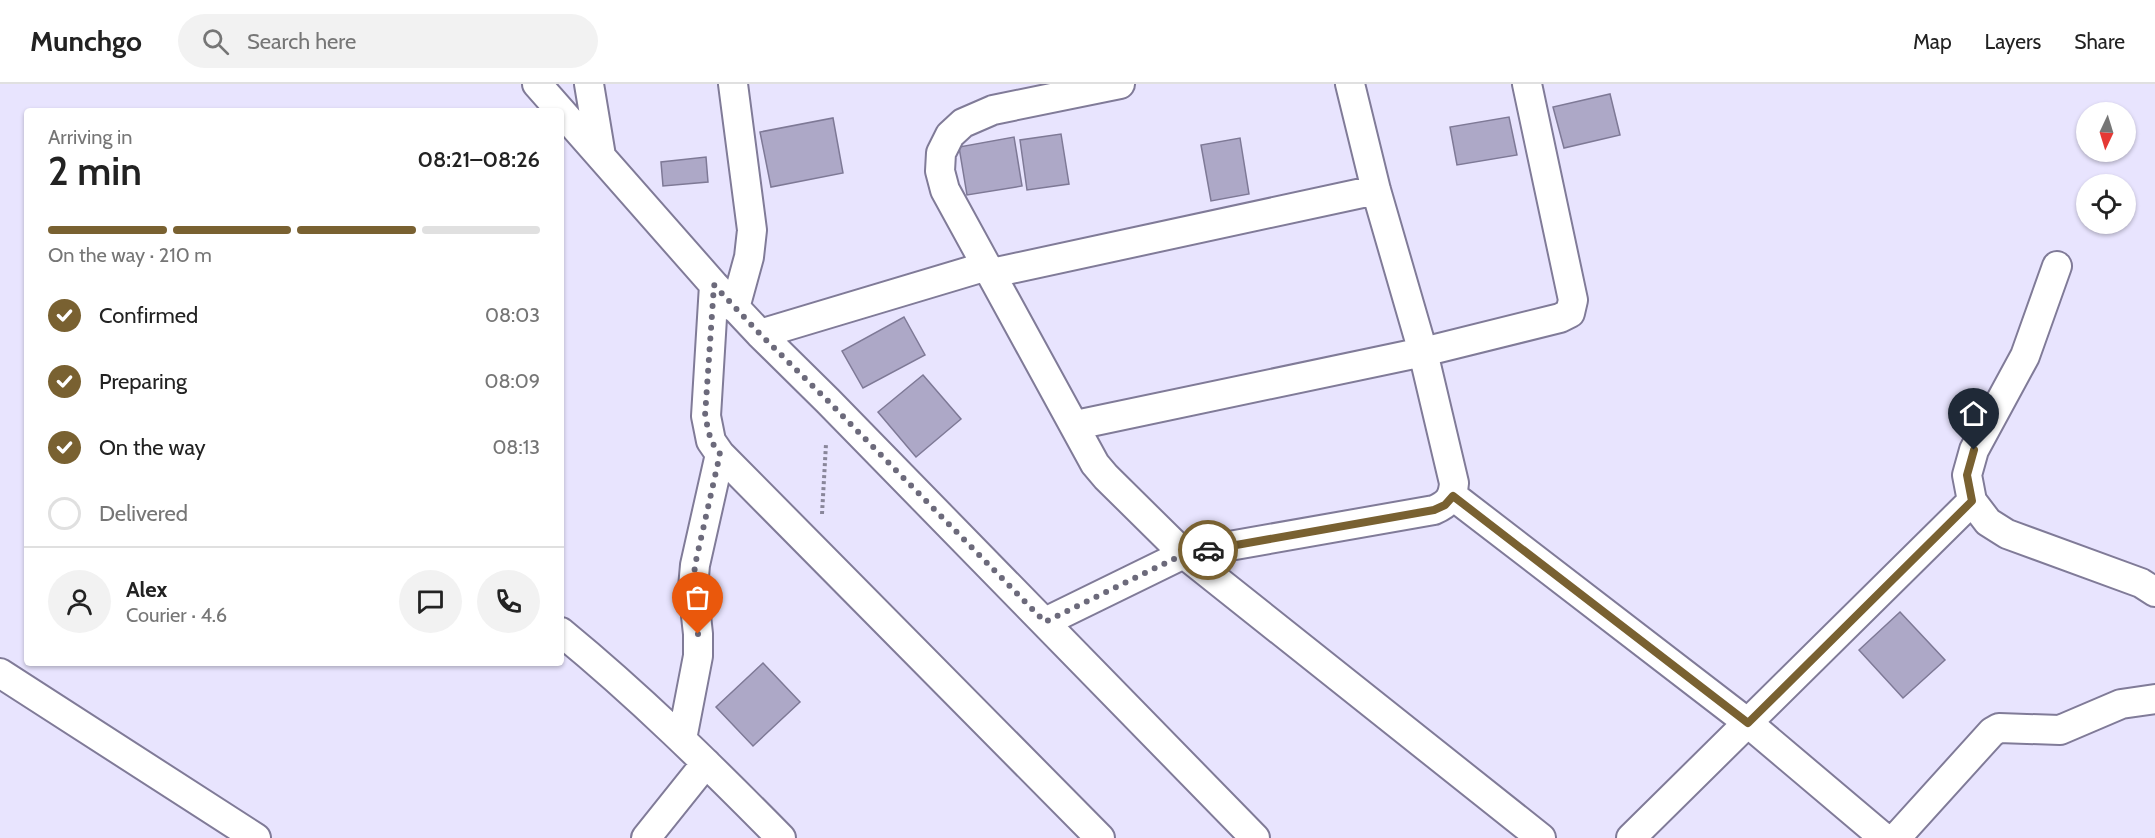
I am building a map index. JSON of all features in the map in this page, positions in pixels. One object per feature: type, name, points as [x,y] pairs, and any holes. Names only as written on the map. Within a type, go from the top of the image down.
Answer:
[{"type":"street","points":[[537,84],[558,108]]},
{"type":"street","points":[[589,84],[601,156]]},
{"type":"street","points":[[733,84],[752,230],[749,257],[735,308]]},
{"type":"street","points":[[1120,84],[993,110],[963,123],[950,135],[941,153],[940,171],[945,190],[1076,425],[1095,464],[1184,554],[1541,838]]},
{"type":"street","points":[[1045,622],[1184,554],[1434,510],[1445,505],[1453,496],[1454,483],[1423,352],[1376,190],[1350,84]]},
{"type":"street","points":[[1076,425],[1423,352],[1560,318],[1570,313],[1573,300],[1527,84]]},
{"type":"street","points":[[564,114],[735,308],[1255,838]]},
{"type":"street","points":[[760,334],[989,270],[1376,190]]},
{"type":"street","points":[[2057,266],[2025,356],[1974,450],[1967,475],[1972,501],[1988,522],[2007,534],[2141,583],[2155,592]]},
{"type":"street","points":[[714,285],[705,416],[711,441],[720,454],[1100,838]]},
{"type":"street","points":[[682,739],[698,656],[693,588],[695,565],[720,454]]},
{"type":"street","points":[[1453,496],[1748,723],[1884,838]]},
{"type":"street","points":[[1631,838],[1972,501]]},
{"type":"street","points":[[564,635],[682,739],[781,838]]},
{"type":"street","points":[[3,683],[256,838]]},
{"type":"street","points":[[1896,838],[1992,732],[2000,728],[2060,730],[2121,705],[2155,699]]},
{"type":"street","points":[[646,838],[706,763]]},
{"type":"path","points":[[819,555],[828,401]]},
{"type":"building","points":[[1610,94],[1620,135],[1564,148],[1553,107]]},
{"type":"building","points":[[1509,117],[1517,155],[1457,165],[1450,127]]},
{"type":"building","points":[[833,118],[843,173],[771,187],[760,132]]},
{"type":"building","points":[[1061,134],[1069,184],[1027,190],[1020,140]]},
{"type":"building","points":[[1014,137],[1022,186],[967,195],[959,147]]},
{"type":"building","points":[[1240,138],[1249,194],[1211,201],[1201,145]]},
{"type":"building","points":[[706,157],[708,182],[663,186],[661,162]]},
{"type":"building","points":[[904,317],[925,355],[863,388],[842,351]]},
{"type":"building","points":[[923,375],[961,419],[916,457],[878,412]]},
{"type":"building","points":[[1900,612],[1945,660],[1903,698],[1859,650]]},
{"type":"building","points":[[763,663],[800,702],[753,746],[716,707]]},
{"type":"way so far","points":[[698,634],[693,588],[695,565],[720,454],[711,441],[705,416],[714,285],[1045,622],[1184,554],[1208,550]]},
{"type":"route","points":[[1208,550],[1434,510],[1445,505],[1453,496],[1748,723],[1972,501],[1967,475],[1974,450]]}]
